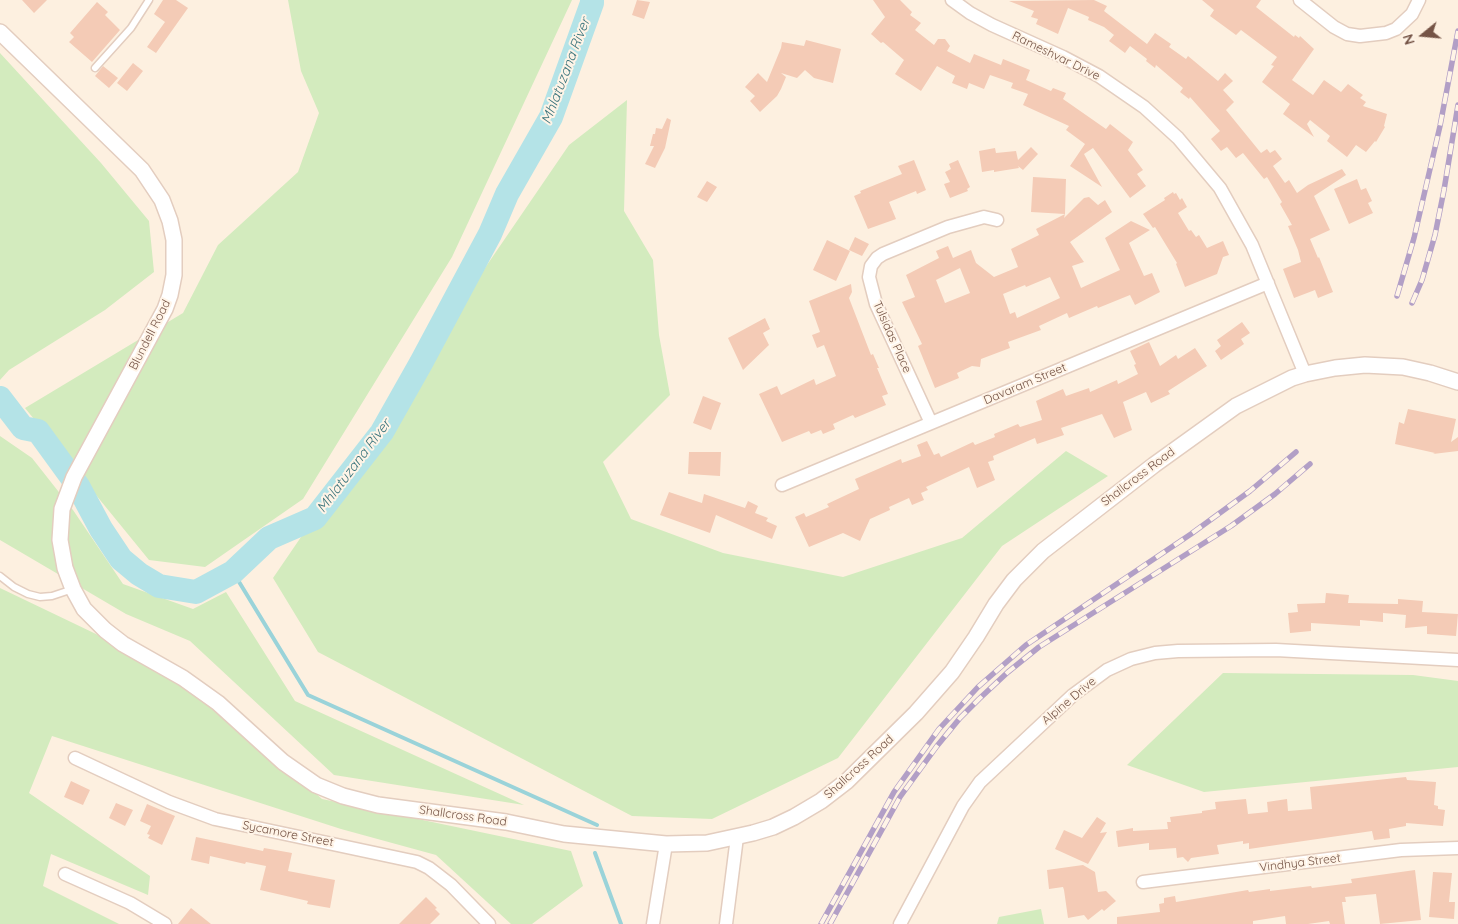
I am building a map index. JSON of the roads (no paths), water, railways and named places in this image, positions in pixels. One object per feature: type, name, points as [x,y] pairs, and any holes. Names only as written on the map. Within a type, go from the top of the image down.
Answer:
[{"type":"street","name":"Rameshvar Drive","points":[[952,0],[992,25],[1063,57],[1099,76],[1144,107],[1178,138],[1220,188],[1252,245],[1305,374]]},
{"type":"street","points":[[1300,0],[1334,27],[1347,34],[1360,36],[1380,35],[1396,29],[1412,14],[1418,0]]},
{"type":"street","name":"Blundell Road","points":[[0,32],[142,170],[162,200],[174,240],[174,276],[170,295],[158,325],[74,477],[62,508],[60,540],[65,568]]},
{"type":"street","name":"Tulsidas Place","points":[[931,423],[876,304],[869,276],[871,266],[876,258],[948,227],[984,217],[997,220]]},
{"type":"street","name":"Davaram Street","points":[[782,485],[1268,283]]},
{"type":"street","name":"Shallcross Road","points":[[65,568],[73,589],[84,609],[105,630],[123,644],[183,678],[218,703],[284,762],[316,785],[343,796],[378,805],[506,822],[564,834],[666,844],[707,843],[773,827],[821,801],[847,781],[916,713],[952,672],[996,604],[1014,580],[1043,551],[1154,464],[1236,406],[1305,374],[1335,368],[1365,365],[1403,367],[1458,382]]},
{"type":"street","name":"Alpine Drive","points":[[900,924],[963,806],[980,782],[1074,695],[1108,670],[1155,652],[1178,650],[1276,650],[1458,660]]},
{"type":"street","name":"Sycamore Street","points":[[75,758],[169,802],[214,819],[417,862],[429,868],[451,885],[489,924]]},
{"type":"street","points":[[726,924],[737,837]]},
{"type":"street","points":[[653,924],[666,844]]},
{"type":"street","name":"Vindhya Street","points":[[1142,882],[1401,850],[1458,848]]},
{"type":"street","points":[[65,874],[130,903],[165,924]]},
{"type":"lane","points":[[95,68],[131,28],[149,0]]},
{"type":"lane","points":[[0,576],[14,587],[28,594],[40,597],[52,596],[73,589]]},
{"type":"waterway","name":"Mhlatuzana River","points":[[0,398],[23,428],[38,431],[78,486],[101,529],[121,559],[139,574],[159,586],[196,592],[233,572],[269,538],[315,518],[382,432],[490,234],[507,194],[551,117],[592,0]]},
{"type":"waterway","points":[[233,572],[308,695],[597,825]]},
{"type":"waterway","points":[[595,853],[621,924]]},
{"type":"railway","points":[[1397,296],[1414,238],[1440,126],[1458,31]]},
{"type":"railway","points":[[1412,303],[1422,280],[1435,235],[1458,105]]},
{"type":"railway","points":[[821,924],[894,792],[939,729],[978,687],[1026,645],[1191,534],[1250,491],[1296,452]]},
{"type":"railway","points":[[830,924],[900,797],[937,746],[960,718],[979,699],[1039,647],[1231,526],[1275,494],[1310,464]]}]
